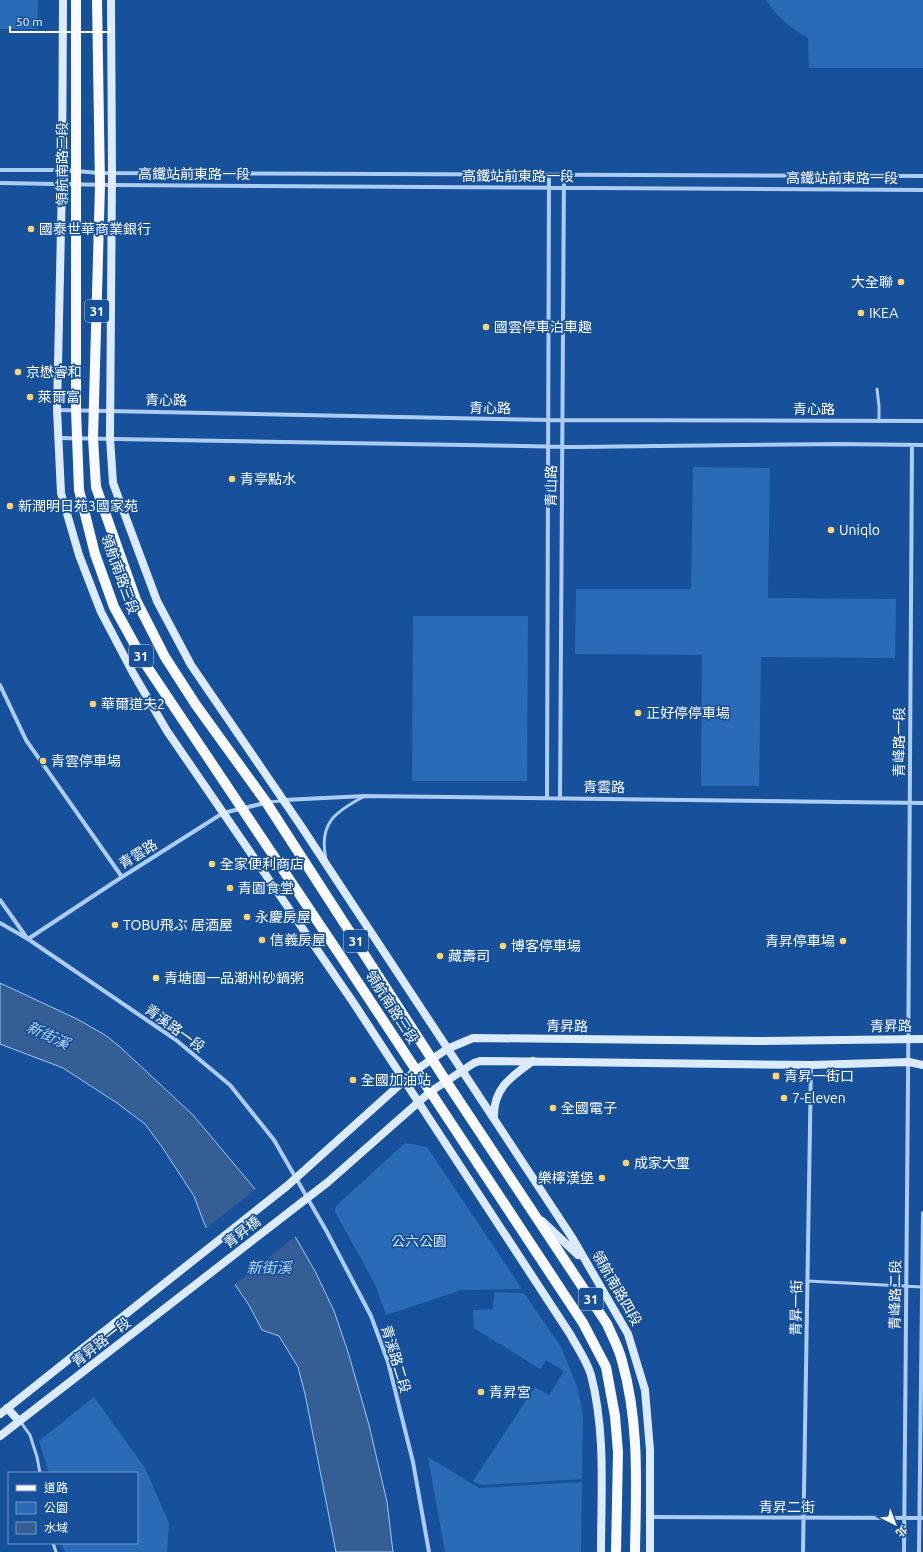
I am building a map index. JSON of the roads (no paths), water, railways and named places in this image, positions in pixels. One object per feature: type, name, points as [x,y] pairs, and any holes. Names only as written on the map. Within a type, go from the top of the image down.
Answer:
[{"type":"main road","name":"領航南路三段","points":[[76,0],[76,410],[79,490],[95,554],[114,607],[146,665],[430,1092]]},
{"type":"main road","name":"領航南路三段","points":[[97,0],[100,185],[95,410],[93,438],[96,487],[136,600],[165,657],[196,705],[266,802],[446,1081]]},
{"type":"main road","name":"領航南路四段","points":[[446,1081],[607,1324],[622,1360],[633,1414],[637,1452],[635,1552]]},
{"type":"main road","name":"31","points":[[430,1092],[583,1323],[606,1367],[615,1416],[618,1452],[616,1552]]},
{"type":"street","name":"領航南路三段","points":[[63,0],[62,184],[57,410],[61,493],[79,555],[101,612],[133,673],[167,731],[353,1002],[404,1080]]},
{"type":"street","name":"領航南路三段","points":[[111,0],[112,185],[110,438],[112,483],[157,601],[191,665],[284,800],[461,1070]]},
{"type":"street","name":"高鐵站前東路一段","points":[[0,170],[62,170],[100,173],[923,176]]},
{"type":"street","name":"青山路","points":[[560,798],[564,174]]},
{"type":"street","name":"青山路","points":[[547,798],[549,175]]},
{"type":"street","name":"高鐵站前東路一段","points":[[0,183],[100,185],[923,190]]},
{"type":"street","name":"青心路","points":[[57,410],[548,420],[923,421]]},
{"type":"street","points":[[58,438],[549,447],[838,444],[923,445]]},
{"type":"street","name":"青峰路一段","points":[[909,1039],[912,445]]},
{"type":"street","points":[[0,685],[26,740],[122,878]]},
{"type":"street","name":"青雲路","points":[[284,800],[365,796],[923,802]]},
{"type":"street","name":"青雲路","points":[[28,939],[223,813],[266,802]]},
{"type":"street","points":[[0,900],[28,939]]},
{"type":"street","name":"青溪路一段","points":[[0,923],[28,939],[176,1040],[230,1085],[274,1140],[302,1187]]},
{"type":"street","name":"青昇路","points":[[269,1200],[297,1178],[416,1070],[447,1049],[473,1038],[759,1041],[923,1039]]},
{"type":"street","name":"青峰路二段","points":[[904,1552],[909,1039]]},
{"type":"street","points":[[307,1197],[328,1182],[430,1092],[461,1070],[480,1060],[811,1065],[909,1062],[923,1065]]},
{"type":"street","points":[[494,1119],[493,1109],[495,1100],[502,1086],[513,1075],[533,1061]]},
{"type":"street","name":"青昇一街","points":[[803,1552],[811,1065]]},
{"type":"street","name":"領航南路四段","points":[[461,1070],[568,1233],[628,1334],[645,1390],[650,1450],[650,1552]]},
{"type":"street","name":"31","points":[[404,1080],[570,1334],[590,1373],[598,1416],[602,1451],[601,1552]]},
{"type":"street","name":"青溪路二段","points":[[302,1187],[371,1316],[388,1362],[413,1462],[429,1552]]},
{"type":"street","name":"青昇橋","points":[[218,1268],[307,1197]]},
{"type":"street","name":"青昇橋","points":[[205,1252],[269,1200]]},
{"type":"street","points":[[533,1212],[586,1263]]},
{"type":"street","name":"青峰路二段","points":[[920,1552],[923,1213]]},
{"type":"street","name":"青昇路一段","points":[[0,1414],[205,1252]]},
{"type":"street","name":"青昇路一段","points":[[0,1436],[218,1268]]},
{"type":"street","points":[[7,1408],[19,1421]]},
{"type":"street","name":"青昇二街","points":[[651,1517],[921,1518]]},
{"type":"lane","points":[[877,389],[879,406],[878,421]]},
{"type":"lane","points":[[328,866],[323,848],[325,832],[334,816],[346,806],[365,796]]},
{"type":"lane","points":[[266,802],[284,800]]},
{"type":"lane","points":[[808,1281],[922,1287]]},
{"type":"lane","points":[[19,1421],[30,1435],[40,1472]]},
{"type":"water","name":"新街溪","points":[[0,983],[77,1019],[105,1035],[119,1046],[193,1115],[296,1238],[316,1273],[334,1311],[348,1352],[369,1425],[387,1502],[393,1552],[336,1552],[305,1394],[298,1367],[279,1336],[262,1330],[249,1305],[236,1286],[204,1223],[194,1196],[145,1124],[117,1103],[63,1068],[0,1044]]},
{"type":"place","name":"國泰世華商業銀行","points":[[31,229]]},
{"type":"place","name":"大全聯","points":[[901,282]]},
{"type":"place","name":"IKEA","points":[[861,313]]},
{"type":"place","name":"國雲停車泊車趣","points":[[486,327]]},
{"type":"place","name":"京懋睿和","points":[[18,372]]},
{"type":"place","name":"萊爾富","points":[[30,397]]},
{"type":"place","name":"青亭點水","points":[[232,479]]},
{"type":"place","name":"新潤明日苑3國家苑","points":[[10,506]]},
{"type":"place","name":"Uniqlo","points":[[831,530]]},
{"type":"place","name":"華爾道夫2","points":[[93,704]]},
{"type":"place","name":"正好停停車場","points":[[638,713]]},
{"type":"place","name":"青雲停車場","points":[[43,761]]},
{"type":"place","name":"全家便利商店","points":[[212,864]]},
{"type":"place","name":"青園食堂","points":[[230,888]]},
{"type":"place","name":"永慶房屋","points":[[247,917]]},
{"type":"place","name":"TOBU飛ぶ 居酒屋","points":[[115,925]]},
{"type":"place","name":"信義房屋","points":[[262,940]]},
{"type":"place","name":"青昇停車場","points":[[843,941]]},
{"type":"place","name":"博客停車場","points":[[503,946]]},
{"type":"place","name":"藏壽司","points":[[440,956]]},
{"type":"place","name":"青塘園一品潮州砂鍋粥","points":[[156,978]]},
{"type":"place","name":"青昇一街口","points":[[776,1076]]},
{"type":"place","name":"全國加油站","points":[[353,1080]]},
{"type":"place","name":"7-Eleven","points":[[784,1098]]},
{"type":"place","name":"全國電子","points":[[553,1108]]},
{"type":"place","name":"成家大璽","points":[[626,1163]]},
{"type":"place","name":"樂檸漢堡","points":[[602,1178]]},
{"type":"place","name":"青昇宮","points":[[481,1392]]},
{"type":"park label","name":"公六公園","points":[[419,1241]]}]
